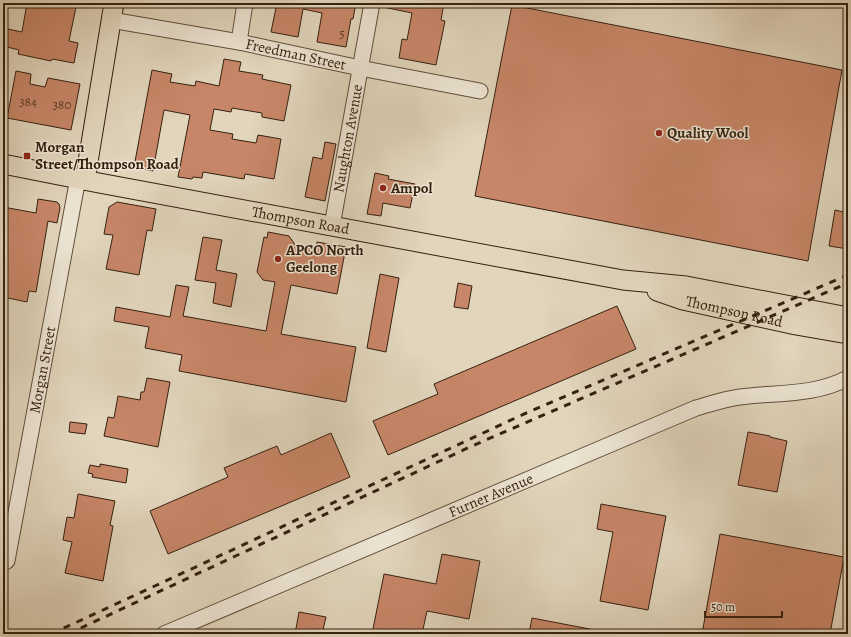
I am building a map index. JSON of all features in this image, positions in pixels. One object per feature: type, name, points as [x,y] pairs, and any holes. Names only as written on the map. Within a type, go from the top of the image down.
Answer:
[{"type":"main road","name":"Morgan Street","points":[[81,179],[112,11]]},
{"type":"main road","name":"Thompson Road","points":[[3,164],[623,280],[686,286],[848,317]]},
{"type":"main road","name":"Thompson Road","points":[[623,280],[683,300],[796,325],[848,334]]},
{"type":"street","points":[[239,42],[245,3]]},
{"type":"street","name":"Naughton Avenue","points":[[332,226],[372,3]]},
{"type":"street","name":"Freedman Street","points":[[112,11],[239,42],[360,68],[480,91]]},
{"type":"street","name":"Morgan Street","points":[[5,562],[81,179]]},
{"type":"street","points":[[826,387],[848,366]]},
{"type":"street","name":"Furner Avenue","points":[[164,634],[696,408],[715,402],[740,397],[796,393],[817,389],[848,378]]},
{"type":"building","points":[[27,3],[58,3],[76,7],[69,41],[78,43],[74,63],[52,59],[51,61],[18,54],[19,50],[3,46],[3,28],[22,32]]},
{"type":"building","points":[[277,3],[356,3],[353,19],[351,19],[346,47],[317,42],[322,13],[303,9],[298,37],[271,32]]},
{"type":"building","points":[[383,3],[444,3],[441,20],[445,21],[436,65],[399,58],[402,39],[407,40],[412,13],[383,7]]},
{"type":"building","name":"Quality Wool","points":[[512,5],[842,70],[808,261],[475,196]]},
{"type":"building","points":[[224,59],[241,62],[239,71],[263,75],[262,79],[291,85],[284,121],[262,117],[262,113],[232,108],[231,112],[214,109],[210,130],[233,134],[232,139],[256,143],[258,135],[281,139],[274,179],[245,174],[244,179],[203,172],[202,178],[193,177],[192,179],[178,177],[190,115],[164,110],[153,171],[134,167],[152,70],[172,74],[170,82],[195,86],[196,81],[219,86]]},
{"type":"building","points":[[16,71],[31,74],[30,84],[45,87],[48,78],[80,84],[71,130],[7,118]]},
{"type":"building","points":[[325,142],[336,144],[325,201],[305,197],[313,157],[322,159]]},
{"type":"building","points":[[375,173],[389,176],[388,179],[415,184],[410,208],[383,203],[381,216],[367,214]]},
{"type":"building","points":[[38,199],[57,202],[60,208],[57,223],[48,221],[36,292],[29,291],[27,302],[3,297],[3,207],[36,213]]},
{"type":"building","points":[[117,202],[156,209],[152,231],[147,230],[139,275],[106,269],[113,235],[104,234],[109,207]]},
{"type":"building","points":[[835,210],[848,213],[848,249],[829,246]]},
{"type":"building","points":[[268,232],[289,236],[296,246],[316,249],[317,242],[346,247],[337,294],[291,285],[281,334],[356,347],[346,402],[179,371],[182,355],[145,348],[149,327],[114,321],[116,307],[170,317],[176,285],[189,287],[183,316],[266,331],[275,282],[263,280],[257,272],[264,237],[267,238]]},
{"type":"building","points":[[203,237],[222,240],[216,270],[237,274],[231,307],[213,303],[216,283],[195,280]]},
{"type":"building","points":[[380,274],[399,278],[386,352],[367,348]]},
{"type":"building","points":[[458,283],[472,286],[468,309],[454,307]]},
{"type":"building","points":[[617,306],[636,349],[388,455],[373,421],[438,394],[434,384]]},
{"type":"building","points":[[147,378],[170,382],[158,447],[104,436],[108,417],[114,418],[118,396],[140,400],[141,392],[144,392]]},
{"type":"building","points":[[70,422],[87,424],[85,434],[69,432]]},
{"type":"building","points":[[748,432],[787,441],[777,492],[738,485]]},
{"type":"building","points":[[331,433],[350,477],[168,554],[150,511],[228,477],[224,468],[277,446],[281,455]]},
{"type":"building","points":[[100,464],[128,469],[126,483],[92,477],[93,474],[88,473],[90,465],[100,467]]},
{"type":"building","points":[[78,494],[115,501],[110,525],[113,526],[103,581],[65,573],[72,542],[63,540],[67,517],[74,518]]},
{"type":"building","points":[[601,504],[666,516],[648,610],[600,601],[613,532],[597,529]]},
{"type":"building","points":[[720,534],[844,557],[830,634],[702,634]]},
{"type":"building","points":[[442,554],[480,561],[469,619],[427,611],[422,634],[372,634],[384,574],[436,584]]},
{"type":"building","points":[[299,612],[326,617],[322,634],[295,634]]},
{"type":"building","points":[[532,618],[595,630],[595,634],[529,634]]},
{"type":"railway","points":[[51,634],[524,414],[848,275]]},
{"type":"railway","points":[[68,634],[472,446],[848,283]]},
{"type":"place","name":"Quality Wool","points":[[659,133]]},
{"type":"place","name":"Morgan Street/Thompson Road","points":[[27,156]]},
{"type":"place","name":"Ampol","points":[[383,188]]},
{"type":"place","name":"APCO North Geelong","points":[[278,259]]}]
